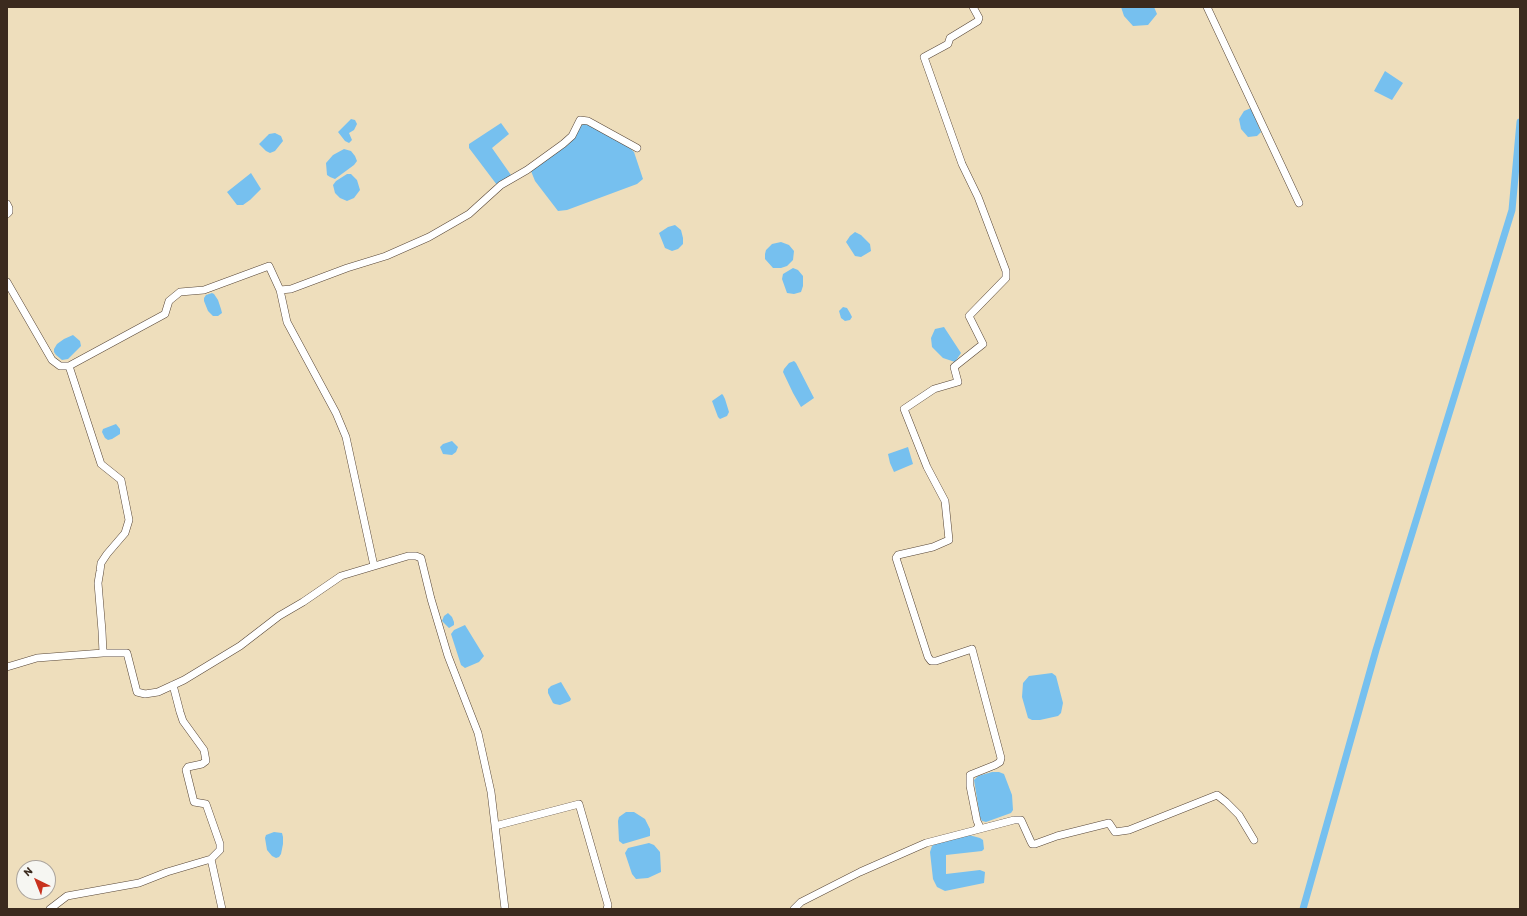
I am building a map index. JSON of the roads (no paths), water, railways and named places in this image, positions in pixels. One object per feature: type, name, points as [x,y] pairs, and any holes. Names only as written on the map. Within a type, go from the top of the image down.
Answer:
[{"type":"street","points":[[973,7],[979,18],[978,21],[950,38],[948,44],[924,57],[962,164],[978,197],[1006,271],[1006,278],[969,316],[982,344],[954,367],[958,382],[934,389],[904,409],[927,467],[945,501],[948,540],[933,546],[898,555],[896,558],[928,657],[932,661],[936,662],[972,649],[1001,758],[1000,762],[995,765],[970,775],[974,807],[979,825],[976,830]]},
{"type":"street","points":[[1207,7],[1299,203]]},
{"type":"street","points":[[280,290],[291,289],[386,256],[429,238],[469,214],[501,186],[527,170],[563,144],[572,136],[580,120],[588,121],[637,148]]},
{"type":"street","points":[[7,204],[10,208],[7,214]]},
{"type":"street","points":[[7,282],[52,360],[60,366],[69,366],[165,314],[169,301],[180,292],[204,290],[269,266],[280,290],[287,322],[336,413],[346,437],[374,566]]},
{"type":"street","points":[[69,366],[101,464],[121,480],[129,520],[125,533],[107,554],[101,564],[98,583],[103,653]]},
{"type":"street","points":[[7,667],[37,658],[103,653],[127,653],[137,692],[145,694],[158,692],[184,680],[240,646],[279,616],[303,602],[341,576],[408,556],[416,556],[421,558],[431,599],[448,656],[478,733],[491,792],[505,909]]},
{"type":"street","points":[[50,909],[67,896],[139,883],[167,872],[211,860],[220,850],[220,844],[206,804],[194,802],[186,770],[188,767],[202,764],[206,761],[204,750],[184,721],[173,685]]},
{"type":"street","points":[[792,909],[801,902],[860,872],[919,846],[1014,820],[1021,820],[1032,844],[1035,844],[1057,836],[1109,823],[1115,832],[1129,830],[1216,795],[1226,802],[1239,815],[1254,840]]},
{"type":"street","points":[[495,826],[579,804],[608,905],[607,909]]},
{"type":"street","points":[[211,860],[222,909]]},
{"type":"water","points":[[1121,7],[1154,7],[1157,14],[1148,25],[1133,26],[1124,16]]},
{"type":"water","points":[[1385,71],[1403,83],[1392,100],[1374,91]]},
{"type":"water","points":[[1251,108],[1261,132],[1257,136],[1248,137],[1241,129],[1239,119],[1244,111]]},
{"type":"water","points":[[351,119],[355,120],[357,124],[354,130],[349,133],[352,140],[349,143],[345,141],[338,132]]},
{"type":"water","points":[[501,123],[509,134],[492,148],[511,177],[497,185],[469,148],[469,144]]},
{"type":"water","points":[[586,123],[628,146],[634,152],[643,179],[637,184],[567,210],[558,211],[535,181],[531,171],[569,144],[580,126]]},
{"type":"water","points":[[275,133],[281,136],[283,141],[275,151],[270,153],[259,144],[269,134]]},
{"type":"water","points":[[344,149],[351,151],[357,161],[335,179],[327,175],[326,163],[333,155]]},
{"type":"water","points":[[251,173],[261,189],[243,205],[237,205],[227,192]]},
{"type":"water","points":[[347,174],[351,174],[357,180],[360,190],[354,198],[347,201],[340,198],[335,193],[333,185],[336,181]]},
{"type":"water","points":[[675,225],[681,230],[683,244],[678,249],[672,251],[665,248],[659,233],[668,227]]},
{"type":"water","points":[[855,232],[861,235],[870,244],[871,251],[861,257],[855,256],[846,242]]},
{"type":"water","points":[[781,242],[789,245],[794,251],[793,260],[787,266],[773,268],[765,259],[766,250],[772,244]]},
{"type":"water","points":[[793,268],[798,270],[803,276],[803,286],[801,292],[794,294],[787,293],[782,279],[783,274]]},
{"type":"water","points":[[212,293],[218,300],[221,309],[222,313],[218,316],[213,316],[208,311],[204,301],[206,295]]},
{"type":"water","points":[[843,307],[847,308],[850,313],[852,317],[850,320],[845,321],[841,318],[839,311]]},
{"type":"water","points":[[944,327],[961,353],[955,362],[943,358],[932,347],[931,338],[935,329]]},
{"type":"water","points":[[73,335],[80,341],[81,346],[68,359],[62,360],[56,355],[54,349],[57,344]]},
{"type":"water","points":[[794,361],[814,398],[801,407],[783,372],[789,363]]},
{"type":"water","points":[[722,394],[729,412],[727,416],[720,419],[712,401]]},
{"type":"water","points":[[116,424],[120,429],[120,434],[108,440],[102,432],[103,429]]},
{"type":"water","points":[[452,441],[458,447],[456,452],[452,455],[443,454],[440,447],[443,444]]},
{"type":"water","points":[[908,447],[913,464],[894,472],[888,454]]},
{"type":"water","points":[[448,613],[454,622],[454,625],[449,628],[442,621],[444,616]]},
{"type":"water","points":[[465,625],[484,656],[479,662],[465,668],[461,665],[451,634],[454,630]]},
{"type":"water","points":[[1052,673],[1056,676],[1063,703],[1061,713],[1058,716],[1040,720],[1032,720],[1028,718],[1022,697],[1023,683],[1029,676]]},
{"type":"water","points":[[561,682],[571,699],[570,701],[560,705],[553,703],[548,693],[548,689],[551,686]]},
{"type":"water","points":[[992,772],[1004,774],[1012,795],[1013,810],[1011,813],[986,822],[982,821],[980,817],[974,780],[978,776]]},
{"type":"water","points":[[626,812],[634,812],[645,819],[650,829],[650,836],[623,844],[619,841],[618,821],[619,817]]},
{"type":"water","points":[[274,832],[282,833],[283,837],[281,854],[276,858],[267,850],[265,838],[266,835]]},
{"type":"water","points":[[969,835],[983,840],[984,849],[982,851],[946,855],[946,874],[980,870],[985,872],[984,883],[945,891],[937,887],[933,879],[930,852],[932,846],[938,842]]},
{"type":"water","points":[[649,843],[654,845],[660,852],[661,872],[648,878],[636,879],[632,874],[625,853],[628,848]]},
{"type":"waterway","points":[[1303,909],[1376,650],[1512,210],[1520,122]]}]
